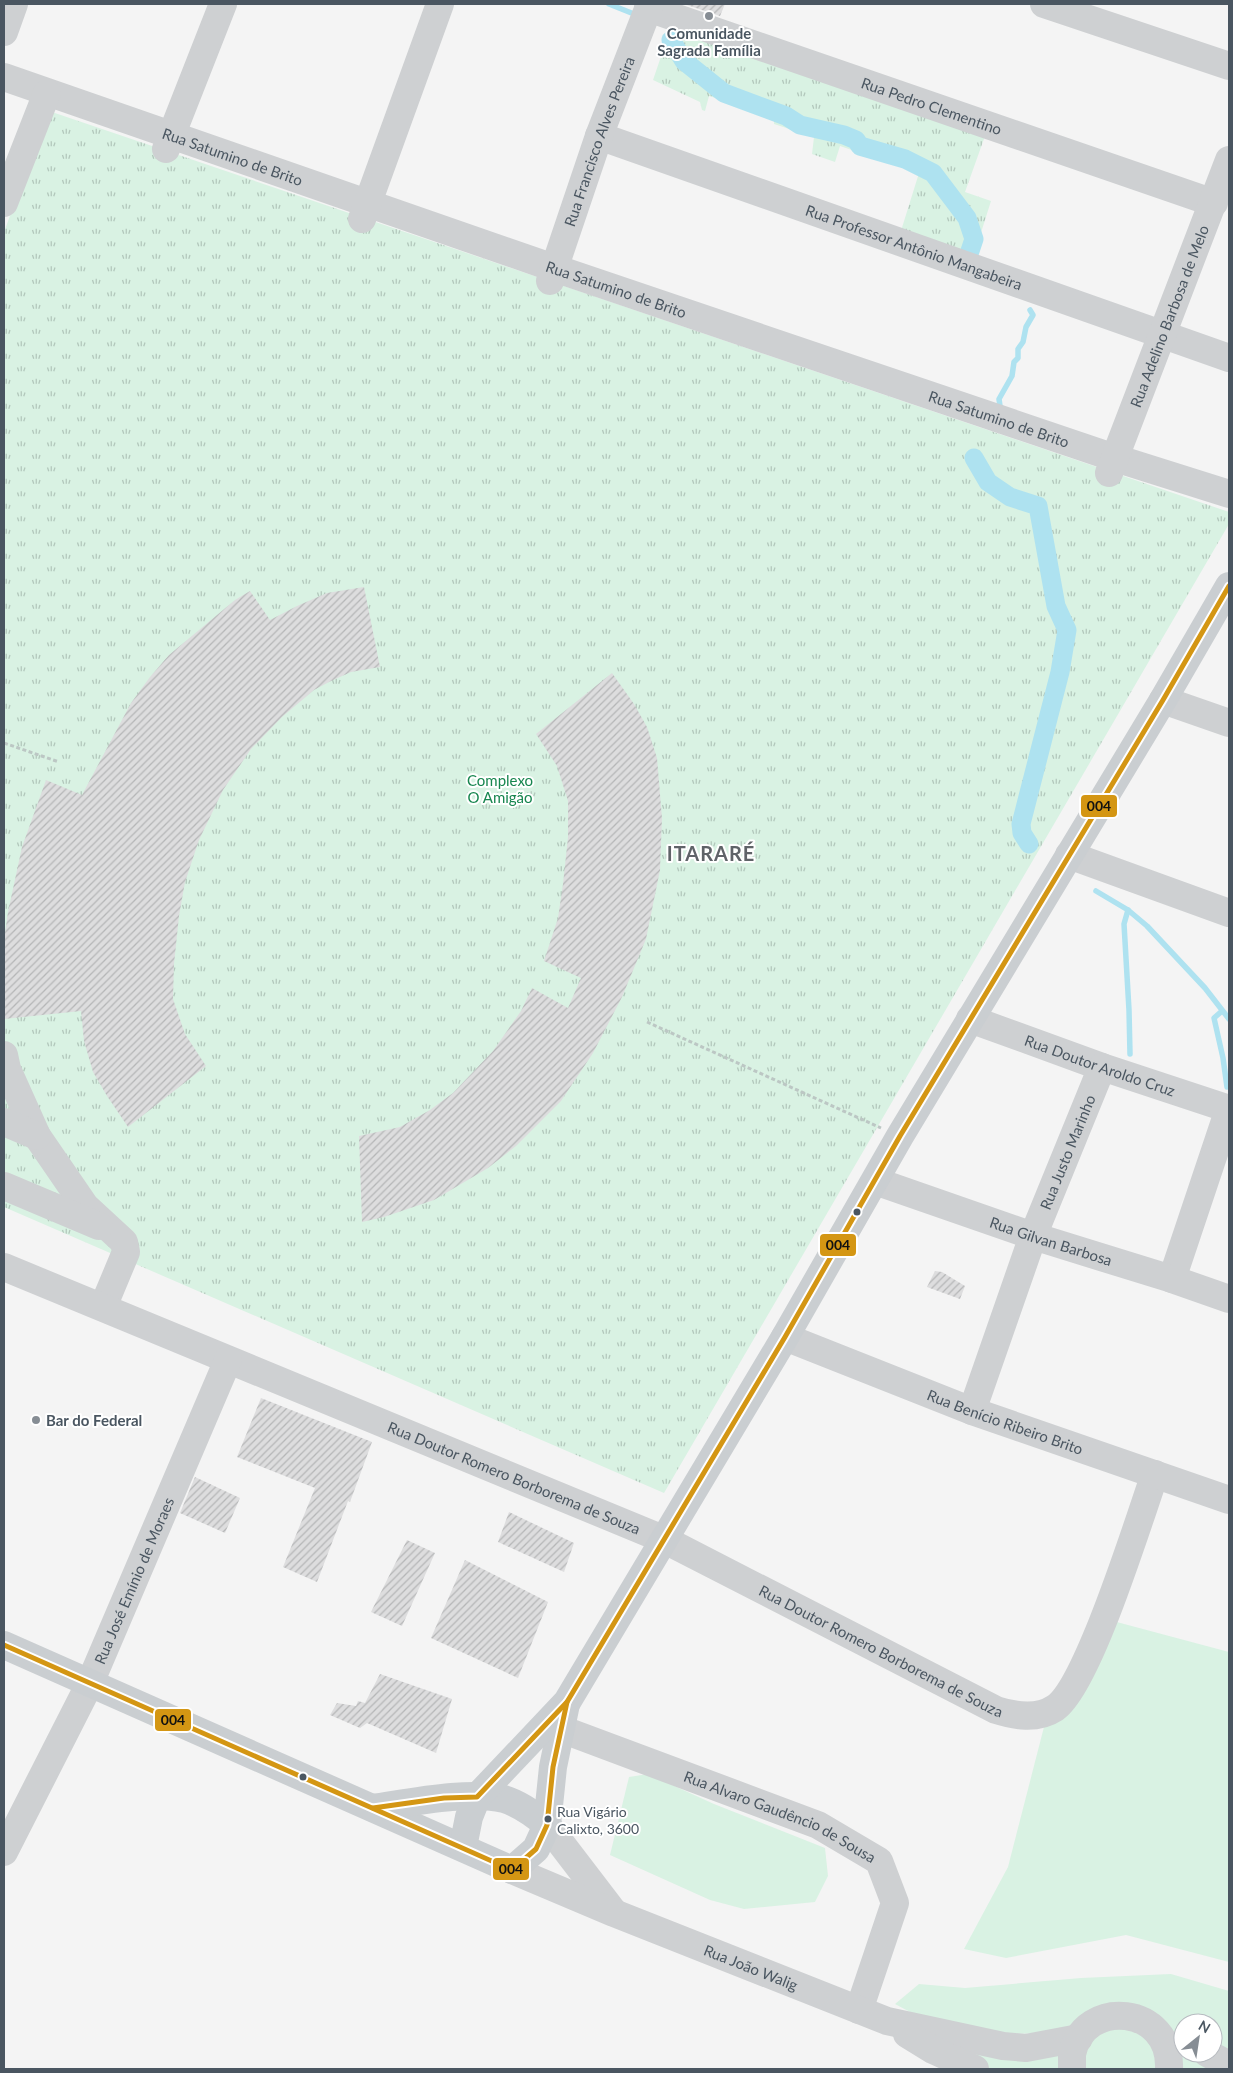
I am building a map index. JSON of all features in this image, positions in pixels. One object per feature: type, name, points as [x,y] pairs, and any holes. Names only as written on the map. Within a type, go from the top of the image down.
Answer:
[{"type":"main road","points":[[463,1847],[469,1817],[477,1797],[567,1702],[784,1337],[900,1136],[1163,700],[1229,586]]},
{"type":"main road","name":"Rua João Walig","points":[[4,1645],[512,1870]]},
{"type":"main road","points":[[512,1870],[536,1849],[547,1825],[553,1767],[567,1702]]},
{"type":"main road","points":[[373,1808],[444,1798],[477,1797],[503,1799],[532,1813],[547,1825]]},
{"type":"street","points":[[4,32],[14,4]]},
{"type":"street","points":[[168,142],[223,4]]},
{"type":"street","points":[[365,211],[440,4]]},
{"type":"street","points":[[1044,4],[1229,66]]},
{"type":"street","name":"Rua Francisco Alves Pereira","points":[[552,275],[599,136],[649,6]]},
{"type":"street","name":"Rua Pedro Clementino","points":[[649,6],[1214,203]]},
{"type":"street","name":"Rua Satumino de Brito","points":[[4,77],[44,100]]},
{"type":"street","name":"Rua Satumino de Brito","points":[[4,94],[44,100],[168,142],[552,275],[1112,465],[1229,509]]},
{"type":"street","points":[[4,203],[44,100]]},
{"type":"street","name":"Rua Professor Antônio Mangabeira","points":[[599,136],[1229,358]]},
{"type":"street","name":"Rua Adelino Barbosa de Melo","points":[[1112,465],[1229,160]]},
{"type":"street","name":"Rua Satumino de Brito","points":[[1112,465],[1229,494]]},
{"type":"street","points":[[1163,700],[1229,723]]},
{"type":"street","points":[[1069,855],[1229,913]]},
{"type":"street","name":"Rua Doutor Aroldo Cruz","points":[[970,1019],[1102,1067],[1229,1109]]},
{"type":"street","points":[[5,1064],[37,1136],[85,1206],[124,1242],[126,1252],[103,1307]]},
{"type":"street","name":"Rua Justo Marinho","points":[[972,1411],[1033,1236],[1102,1067]]},
{"type":"street","points":[[1172,1279],[1229,1109]]},
{"type":"street","points":[[4,1122],[37,1136]]},
{"type":"street","name":"Rua Gilvan Barbosa","points":[[875,1181],[1033,1236],[1172,1279],[1229,1299]]},
{"type":"street","points":[[4,1186],[111,1231]]},
{"type":"street","name":"Rua Doutor Romero Borborema de Souza","points":[[4,1267],[663,1539],[996,1710],[1011,1715],[1038,1715],[1056,1707],[1066,1698],[1083,1667],[1108,1605],[1155,1474]]},
{"type":"street","name":"Rua Benício Ribeiro Brito","points":[[784,1337],[972,1411],[1229,1500]]},
{"type":"street","name":"Rua José Emínio de Moraes","points":[[4,1852],[90,1683],[228,1360]]},
{"type":"street","name":"Rua Alvaro Gaudêncio de Sousa","points":[[561,1729],[818,1825],[879,1861],[895,1903],[859,2010]]},
{"type":"street","points":[[547,1825],[614,1913]]},
{"type":"street","name":"Rua João Walig","points":[[512,1870],[614,1913],[887,2022]]},
{"type":"street","points":[[1072,2069],[1072,2053],[1079,2038],[1088,2027],[1101,2019],[1115,2015],[1130,2016],[1144,2021],[1156,2030],[1173,2038]]},
{"type":"street","points":[[887,2022],[1003,2046],[1026,2048],[1079,2038]]},
{"type":"street","points":[[887,2022],[933,2050],[976,2069]]},
{"type":"street","points":[[1156,2030],[1165,2043],[1170,2058],[1169,2069]]},
{"type":"path","points":[[4,743],[59,762]]},
{"type":"path","points":[[648,1022],[900,1136]]},
{"type":"green space","points":[[670,30],[985,136],[965,192],[991,201],[973,258],[900,234],[919,173],[840,146],[835,162],[812,154],[814,137],[774,124],[774,116],[709,96],[705,111],[702,110],[700,102],[653,80]]},
{"type":"green space","name":"Complexo O Amigão","points":[[49,111],[1229,512],[1229,524],[664,1493],[4,1207],[4,232]]},
{"type":"green space","points":[[1113,1621],[1229,1652],[1229,1962],[1126,1935],[1006,1958],[964,1949],[1008,1867],[1045,1723]]},
{"type":"green space","points":[[648,1774],[714,1804],[825,1848],[828,1876],[815,1902],[744,1909],[710,1900],[610,1855],[629,1777]]},
{"type":"green space","points":[[1171,1974],[1229,1991],[1229,2059],[1223,2056],[1223,2013],[1173,2013],[1173,2032],[1147,2010],[1062,2033],[953,2035],[895,2004],[919,1984],[965,1988],[1081,1978]]},
{"type":"green space","points":[[1100,2024],[1145,2027],[1165,2069],[1078,2069]]},
{"type":"green space","points":[[1170,2041],[1173,2042],[1173,2063],[1217,2063],[1228,2069],[1173,2069]]},
{"type":"green space","points":[[932,2043],[1072,2045],[1067,2069],[987,2069]]},
{"type":"building","points":[[684,4],[725,4],[720,16]]},
{"type":"building","points":[[364,587],[380,667],[351,672],[331,681],[314,690],[282,717],[251,749],[223,790],[199,840],[185,882],[179,916],[174,964],[173,999],[185,1034],[206,1066],[128,1127],[93,1072],[84,1041],[81,1011],[4,1019],[4,940],[8,912],[22,847],[46,780],[82,795],[131,703],[150,677],[169,655],[235,600],[250,591],[270,620],[327,593]]},
{"type":"building","points":[[612,673],[634,704],[647,727],[657,758],[662,818],[660,870],[646,939],[622,997],[593,1053],[561,1101],[516,1146],[488,1168],[434,1200],[384,1217],[362,1222],[359,1136],[400,1127],[430,1110],[453,1093],[493,1051],[521,1011],[532,988],[568,1008],[581,978],[544,961],[558,918],[568,837],[568,801],[557,766],[536,734]]},
{"type":"building","points":[[935,1271],[942,1272],[965,1286],[960,1299],[927,1287]]},
{"type":"building","points":[[261,1398],[372,1442],[317,1582],[283,1567],[315,1488],[237,1457]]},
{"type":"building","points":[[195,1477],[240,1498],[225,1533],[180,1513]]},
{"type":"building","points":[[509,1512],[574,1543],[564,1572],[498,1542]]},
{"type":"building","points":[[407,1540],[435,1553],[402,1626],[371,1612]]},
{"type":"building","points":[[465,1560],[548,1602],[518,1678],[431,1638]]},
{"type":"building","points":[[380,1674],[452,1699],[436,1753],[367,1723],[360,1728],[330,1715],[337,1703],[356,1706],[358,1701],[365,1703]]},
{"type":"waterway","points":[[609,4],[634,14]]},
{"type":"waterway","points":[[671,40],[684,61],[724,93],[786,116],[800,125],[844,135],[856,140],[860,146],[905,159],[933,173],[967,218],[974,239],[970,251]]},
{"type":"waterway","points":[[1003,410],[999,399],[1012,376],[1014,362],[1018,358],[1018,349],[1023,342],[1026,327],[1033,315],[1030,310]]},
{"type":"waterway","points":[[974,458],[988,482],[1010,497],[1038,506],[1056,606],[1067,630],[1060,672],[1021,824],[1022,833],[1029,844]]},
{"type":"waterway","points":[[1096,891],[1128,910],[1147,926],[1205,988],[1229,1019]]},
{"type":"waterway","points":[[1128,910],[1124,924],[1130,1054]]},
{"type":"waterway","points":[[1222,1011],[1214,1018],[1227,1087]]},
{"type":"transit line","name":"004","points":[[373,1808],[444,1798],[477,1797],[567,1702],[785,1337],[900,1136],[1163,700],[1229,586]]},
{"type":"transit line","name":"004","points":[[4,1645],[512,1870],[536,1849],[547,1825],[553,1767],[567,1702]]},
{"type":"place","name":"Comunidade Sagrada Família","points":[[709,16]]},
{"type":"place","name":"Bar do Federal","points":[[36,1420]]},
{"type":"place","name":"Rua Vigário Calixto, 3600","points":[[548,1819]]},
{"type":"district","name":"ITARARÉ","points":[[711,853]]}]
